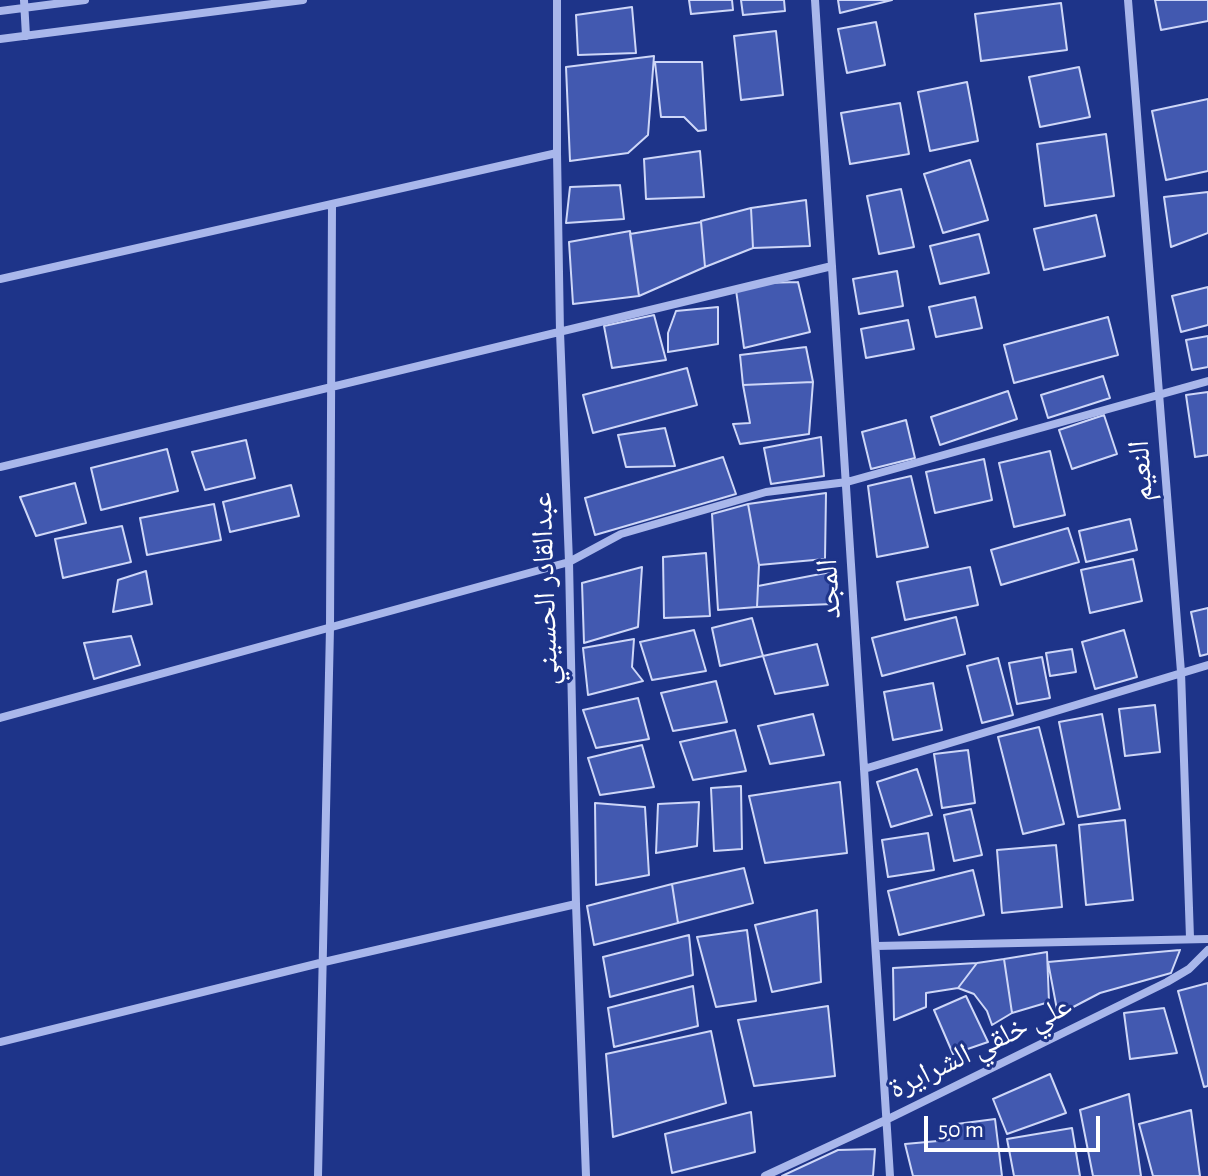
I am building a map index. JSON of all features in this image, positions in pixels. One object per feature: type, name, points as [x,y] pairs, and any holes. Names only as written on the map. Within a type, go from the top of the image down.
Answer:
[{"type":"street","points":[[0,11],[24,4],[85,0]]},
{"type":"street","points":[[0,39],[303,0]]},
{"type":"street","name":"عبدالقادر الحسيني","points":[[557,0],[560,332],[586,1176]]},
{"type":"street","name":"المجد","points":[[815,0],[890,1176]]},
{"type":"street","name":"النعيم","points":[[1128,0],[1181,672],[1190,938]]},
{"type":"street","points":[[24,4],[26,36]]},
{"type":"street","points":[[0,279],[557,153]]},
{"type":"street","points":[[318,1176],[330,628],[332,204]]},
{"type":"street","points":[[0,467],[832,266]]},
{"type":"street","points":[[0,718],[569,562],[621,534],[766,492],[847,482],[1208,381]]},
{"type":"street","points":[[864,769],[1208,665]]},
{"type":"street","points":[[0,1042],[576,904]]},
{"type":"street","points":[[876,946],[1208,939]]},
{"type":"street","name":"علي خلقي الشرايرة","points":[[765,1176],[1167,982],[1189,969],[1208,950]]},
{"type":"building","points":[[689,0],[732,0],[733,10],[691,14]]},
{"type":"building","points":[[741,0],[784,0],[785,11],[743,15]]},
{"type":"building","points":[[838,0],[892,0],[840,13]]},
{"type":"building","points":[[1155,0],[1208,0],[1208,21],[1161,30]]},
{"type":"building","points":[[1061,3],[1067,50],[981,61],[975,14]]},
{"type":"building","points":[[632,7],[636,53],[578,55],[576,15]]},
{"type":"building","points":[[876,22],[885,65],[847,73],[838,29]]},
{"type":"building","points":[[776,31],[783,95],[741,100],[734,36]]},
{"type":"building","points":[[654,56],[648,135],[628,153],[570,161],[566,67]]},
{"type":"building","points":[[655,62],[702,62],[706,130],[698,131],[684,117],[661,117]]},
{"type":"building","points":[[1079,67],[1090,117],[1040,127],[1029,77]]},
{"type":"building","points":[[967,82],[978,141],[930,151],[918,92]]},
{"type":"building","points":[[1208,99],[1208,171],[1166,180],[1152,111]]},
{"type":"building","points":[[900,103],[909,154],[850,164],[841,113]]},
{"type":"building","points":[[1106,134],[1114,196],[1045,206],[1037,144]]},
{"type":"building","points":[[700,151],[704,197],[646,199],[644,159]]},
{"type":"building","points":[[970,160],[988,220],[943,233],[924,174]]},
{"type":"building","points":[[620,185],[624,219],[566,223],[570,187]]},
{"type":"building","points":[[901,189],[914,247],[879,254],[867,196]]},
{"type":"building","points":[[1208,192],[1208,233],[1171,247],[1164,197]]},
{"type":"building","points":[[806,200],[810,246],[753,248],[751,208]]},
{"type":"building","points":[[751,208],[753,248],[705,267],[701,221]]},
{"type":"building","points":[[1096,215],[1105,256],[1044,270],[1034,229]]},
{"type":"building","points":[[701,222],[705,267],[639,296],[630,234]]},
{"type":"building","points":[[630,231],[639,296],[573,304],[569,242]]},
{"type":"building","points":[[979,234],[989,273],[940,284],[930,246]]},
{"type":"building","points":[[897,271],[903,306],[859,314],[853,279]]},
{"type":"building","points":[[798,282],[810,332],[744,348],[736,290],[764,283]]},
{"type":"building","points":[[1208,287],[1208,325],[1181,332],[1172,296]]},
{"type":"building","points":[[975,297],[982,328],[936,337],[929,307]]},
{"type":"building","points":[[718,307],[718,344],[668,352],[668,333],[676,311]]},
{"type":"building","points":[[654,315],[666,360],[612,368],[604,326]]},
{"type":"building","points":[[1108,317],[1118,355],[1014,383],[1004,345]]},
{"type":"building","points":[[908,320],[914,349],[866,358],[861,329]]},
{"type":"building","points":[[1208,336],[1208,367],[1192,370],[1186,340]]},
{"type":"building","points":[[806,347],[813,382],[743,385],[740,355]]},
{"type":"building","points":[[687,368],[697,405],[593,433],[583,395]]},
{"type":"building","points":[[1103,376],[1110,398],[1048,418],[1041,395]]},
{"type":"building","points":[[813,382],[809,434],[740,444],[733,424],[750,423],[743,385]]},
{"type":"building","points":[[1008,391],[1017,419],[940,445],[931,417]]},
{"type":"building","points":[[1208,392],[1208,455],[1195,457],[1186,395]]},
{"type":"building","points":[[1104,415],[1117,454],[1072,469],[1059,430]]},
{"type":"building","points":[[906,420],[915,458],[871,469],[862,432]]},
{"type":"building","points":[[665,428],[675,466],[626,467],[618,435]]},
{"type":"building","points":[[821,437],[824,476],[771,484],[764,448]]},
{"type":"building","points":[[246,440],[255,478],[205,490],[192,452]]},
{"type":"building","points":[[167,449],[178,491],[101,510],[91,468]]},
{"type":"building","points":[[1050,451],[1065,515],[1014,527],[999,463]]},
{"type":"building","points":[[723,457],[736,494],[595,535],[585,498]]},
{"type":"building","points":[[984,459],[992,500],[935,513],[926,472]]},
{"type":"building","points":[[911,476],[928,547],[877,557],[868,486]]},
{"type":"building","points":[[75,483],[86,523],[36,536],[20,497]]},
{"type":"building","points":[[291,485],[299,516],[230,532],[223,502]]},
{"type":"building","points":[[826,493],[825,559],[759,565],[748,504]]},
{"type":"building","points":[[214,504],[221,540],[147,555],[140,518]]},
{"type":"building","points":[[748,504],[759,565],[757,607],[718,610],[712,514]]},
{"type":"building","points":[[1130,519],[1137,550],[1086,562],[1079,531]]},
{"type":"building","points":[[122,526],[131,562],[63,578],[55,539]]},
{"type":"building","points":[[1068,528],[1079,562],[1001,585],[991,550]]},
{"type":"building","points":[[706,553],[710,616],[664,618],[663,557]]},
{"type":"building","points":[[1133,559],[1142,601],[1090,613],[1081,570]]},
{"type":"building","points":[[642,567],[638,627],[584,643],[582,583]]},
{"type":"building","points":[[970,567],[978,605],[905,620],[897,582]]},
{"type":"building","points":[[146,571],[152,604],[113,612],[118,580]]},
{"type":"building","points":[[831,572],[833,604],[757,607],[758,586]]},
{"type":"building","points":[[1208,608],[1208,654],[1200,656],[1191,612]]},
{"type":"building","points":[[956,617],[965,654],[882,676],[872,638]]},
{"type":"building","points":[[752,618],[763,656],[720,666],[712,628]]},
{"type":"building","points":[[694,630],[706,671],[652,680],[640,642]]},
{"type":"building","points":[[1124,630],[1137,677],[1095,689],[1082,642]]},
{"type":"building","points":[[131,636],[140,665],[94,679],[84,643]]},
{"type":"building","points":[[634,639],[632,667],[643,681],[588,695],[583,648]]},
{"type":"building","points":[[817,644],[828,685],[775,694],[763,656]]},
{"type":"building","points":[[1072,649],[1076,672],[1050,676],[1046,653]]},
{"type":"building","points":[[1042,657],[1050,698],[1017,704],[1009,663]]},
{"type":"building","points":[[998,658],[1013,715],[982,723],[967,666]]},
{"type":"building","points":[[716,681],[727,722],[673,731],[661,693]]},
{"type":"building","points":[[933,683],[942,730],[893,740],[884,692]]},
{"type":"building","points":[[638,698],[649,739],[596,748],[583,710]]},
{"type":"building","points":[[1155,705],[1160,752],[1125,756],[1119,709]]},
{"type":"building","points":[[813,714],[824,755],[770,764],[758,726]]},
{"type":"building","points":[[1102,714],[1120,809],[1078,817],[1059,722]]},
{"type":"building","points":[[1039,727],[1064,824],[1023,834],[998,737]]},
{"type":"building","points":[[735,730],[746,771],[693,780],[680,742]]},
{"type":"building","points":[[642,745],[654,787],[600,795],[588,758]]},
{"type":"building","points":[[968,750],[975,803],[942,808],[934,754]]},
{"type":"building","points":[[917,769],[932,815],[891,827],[877,782]]},
{"type":"building","points":[[840,782],[847,853],[765,863],[749,796]]},
{"type":"building","points":[[741,786],[742,849],[714,851],[711,788]]},
{"type":"building","points":[[699,802],[697,846],[656,853],[658,804]]},
{"type":"building","points":[[595,803],[645,807],[649,875],[596,885]]},
{"type":"building","points":[[971,809],[982,855],[954,861],[944,815]]},
{"type":"building","points":[[1125,820],[1133,900],[1086,905],[1079,825]]},
{"type":"building","points":[[928,833],[934,870],[888,877],[882,840]]},
{"type":"building","points":[[1056,845],[1062,907],[1002,913],[997,850]]},
{"type":"building","points":[[744,868],[753,903],[678,923],[672,884]]},
{"type":"building","points":[[973,870],[984,915],[899,935],[888,891]]},
{"type":"building","points":[[672,884],[678,923],[594,945],[587,906]]},
{"type":"building","points":[[817,910],[821,982],[772,992],[755,925]]},
{"type":"building","points":[[747,930],[756,1001],[716,1007],[697,937]]},
{"type":"building","points":[[689,935],[693,975],[610,997],[603,957]]},
{"type":"building","points":[[1180,950],[1171,973],[1100,993],[1058,1015],[1048,962]]},
{"type":"building","points":[[1047,952],[1049,1002],[1012,1013],[1004,959]]},
{"type":"building","points":[[1004,959],[1012,1013],[992,1025],[987,1011],[974,994],[958,988],[977,963]]},
{"type":"building","points":[[977,963],[958,988],[926,993],[926,1007],[894,1020],[893,968]]},
{"type":"building","points":[[1208,983],[1208,1086],[1204,1087],[1178,991]]},
{"type":"building","points":[[693,986],[698,1026],[614,1047],[608,1008]]},
{"type":"building","points":[[966,996],[988,1042],[953,1054],[934,1010]]},
{"type":"building","points":[[828,1006],[835,1076],[754,1086],[738,1020]]},
{"type":"building","points":[[1164,1008],[1177,1053],[1130,1059],[1124,1013]]},
{"type":"building","points":[[711,1031],[726,1103],[613,1137],[606,1054]]},
{"type":"building","points":[[1050,1074],[1066,1113],[1007,1134],[993,1099]]},
{"type":"building","points":[[1129,1094],[1141,1176],[1093,1176],[1080,1110]]},
{"type":"building","points":[[1191,1110],[1200,1176],[1153,1176],[1139,1124]]},
{"type":"building","points":[[751,1112],[755,1152],[672,1173],[665,1134]]},
{"type":"building","points":[[995,1119],[1002,1176],[913,1176],[905,1144],[949,1140],[949,1125]]},
{"type":"building","points":[[1072,1128],[1080,1176],[1014,1176],[1007,1139]]},
{"type":"building","points":[[875,1149],[873,1176],[782,1176],[838,1150]]}]
